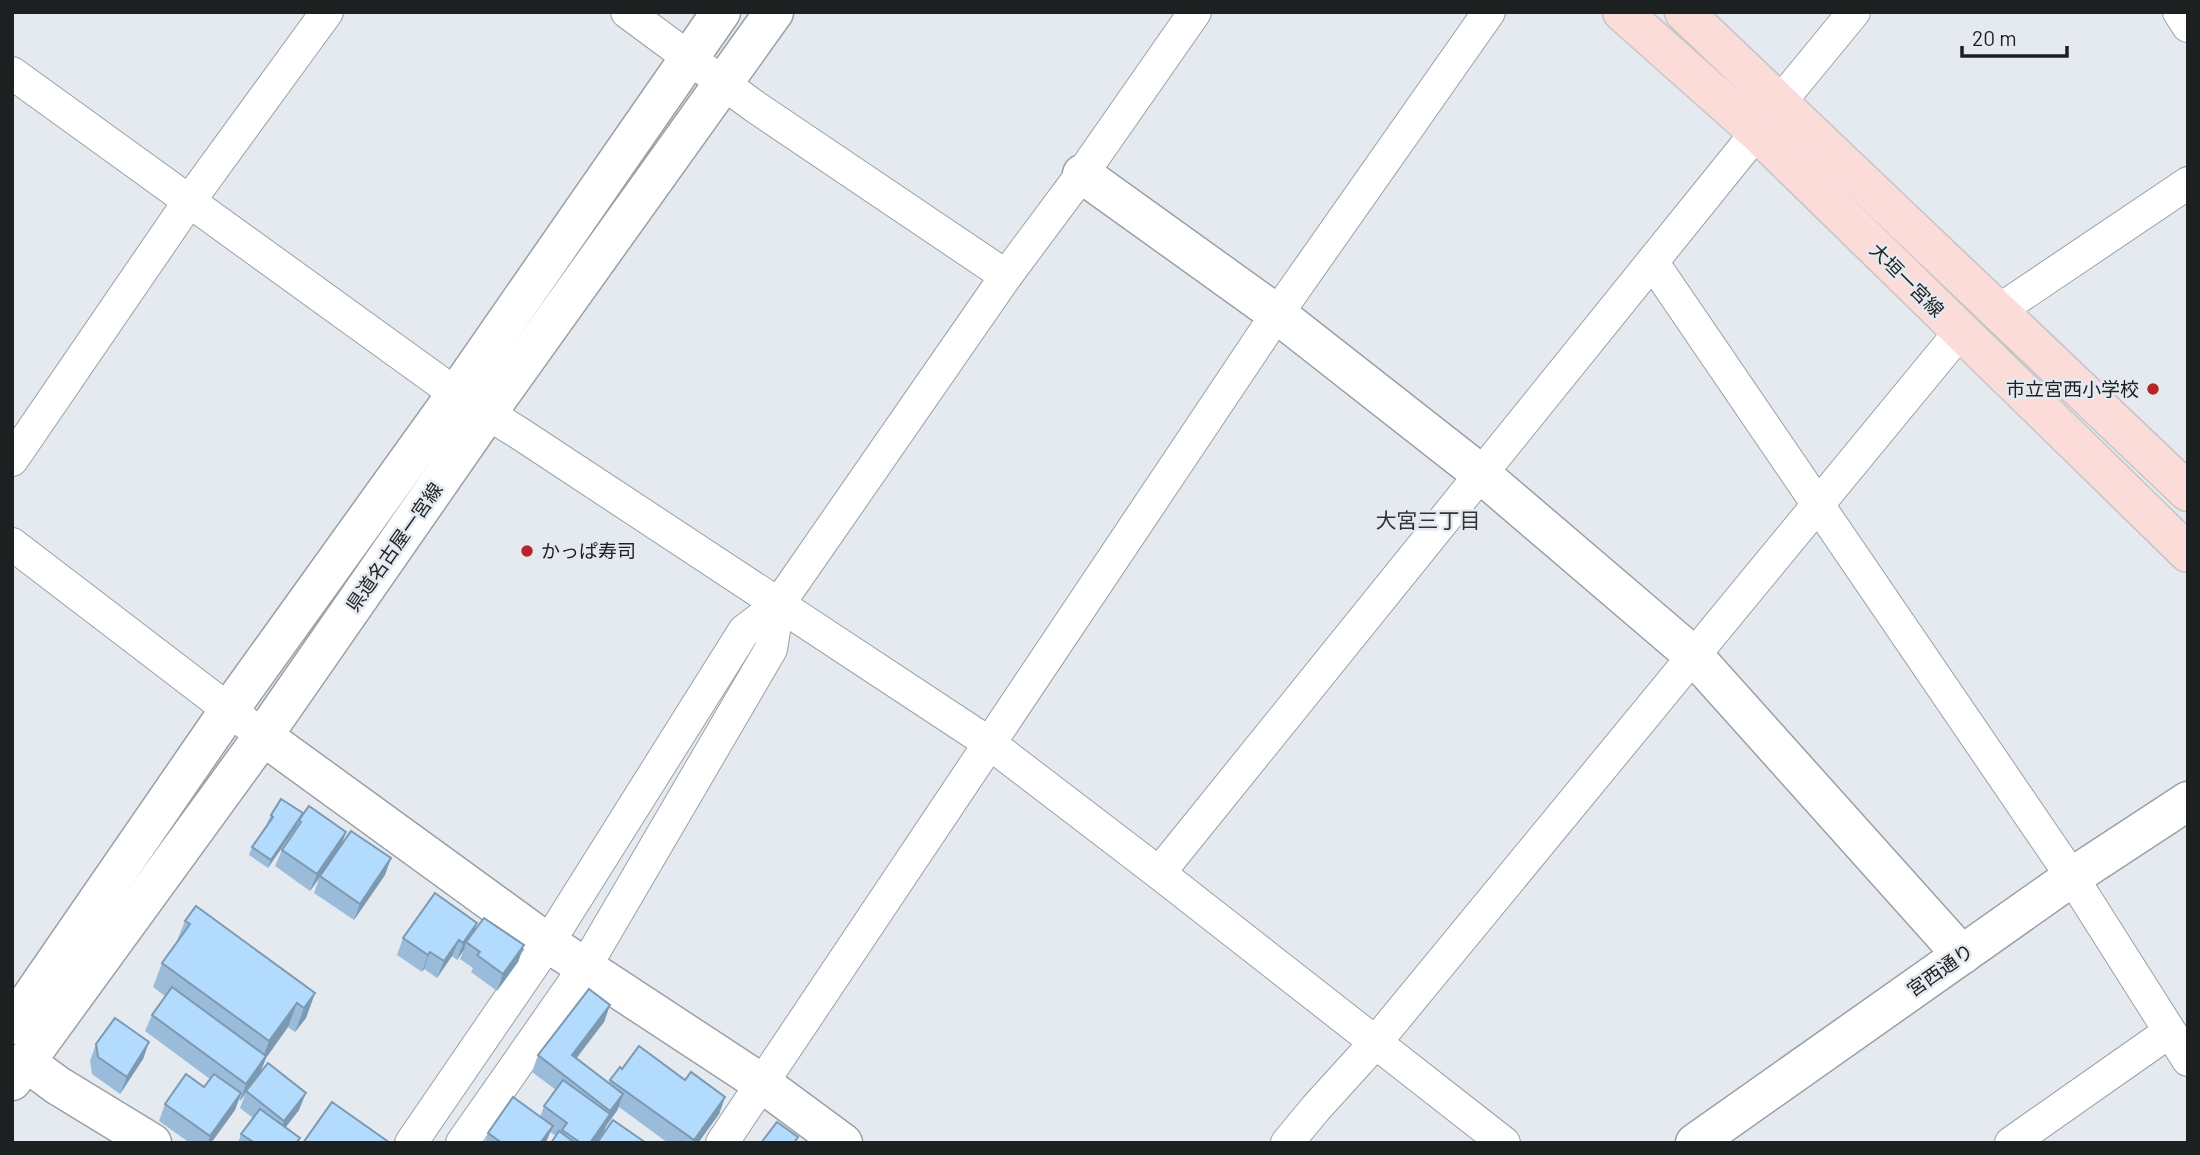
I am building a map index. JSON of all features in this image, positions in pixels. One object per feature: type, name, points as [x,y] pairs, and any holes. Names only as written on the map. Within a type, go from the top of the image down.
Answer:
[{"type":"main road","name":"大垣一宮線","points":[[1622,12],[1757,132],[2188,553]]},
{"type":"main road","name":"大垣一宮線","points":[[1684,12],[2188,492]]},
{"type":"street","points":[[12,460],[190,200],[327,12]]},
{"type":"street","points":[[626,12],[766,114],[1006,276]]},
{"type":"street","name":"県道名古屋一宮線","points":[[17,1065],[263,736],[689,57],[721,12]]},
{"type":"street","name":"県道名古屋一宮線","points":[[12,1025],[229,710],[723,82],[774,12]]},
{"type":"street","points":[[722,1143],[1277,314],[1489,12]]},
{"type":"street","points":[[1780,102],[1854,12]]},
{"type":"street","points":[[2179,12],[2188,26]]},
{"type":"street","points":[[411,1143],[548,943],[744,631],[778,605],[1006,276],[1082,174],[1183,17]]},
{"type":"street","points":[[12,74],[472,403],[989,743],[1504,1143]]},
{"type":"street","points":[[1159,873],[1757,132]]},
{"type":"street","points":[[1082,174],[1277,314],[1481,474],[1694,656],[1962,955]]},
{"type":"street","points":[[1998,311],[2188,183]]},
{"type":"street","points":[[1653,263],[2072,877],[2188,1060]]},
{"type":"street","points":[[1287,1143],[1375,1043],[1960,332]]},
{"type":"street","points":[[12,544],[263,736],[548,943],[762,1084],[843,1143]]},
{"type":"street","points":[[462,1143],[585,967],[772,649],[778,605]]},
{"type":"street","name":"宮西通り","points":[[1695,1143],[2072,877],[2188,802]]},
{"type":"street","points":[[2011,1143],[2169,1032]]},
{"type":"street","points":[[17,1065],[57,1084],[152,1143]]},
{"type":"building","points":[[281,799],[303,813],[271,860],[252,847],[273,817],[271,815]]},
{"type":"building","points":[[309,806],[346,832],[317,874],[282,850]]},
{"type":"building","points":[[351,831],[391,858],[360,904],[320,876]]},
{"type":"building","points":[[435,893],[477,923],[463,943],[459,940],[444,961],[430,952],[428,955],[403,938]]},
{"type":"building","points":[[196,906],[315,993],[304,1008],[297,1003],[269,1041],[162,963],[190,924],[185,921]]},
{"type":"building","points":[[484,918],[524,945],[503,974],[477,955],[480,952],[466,942]]},
{"type":"building","points":[[172,987],[266,1056],[246,1084],[152,1015]]},
{"type":"building","points":[[589,989],[610,1005],[572,1055],[623,1094],[610,1111],[538,1055]]},
{"type":"building","points":[[115,1018],[149,1042],[127,1077],[98,1057],[96,1044]]},
{"type":"building","points":[[639,1046],[685,1080],[691,1072],[725,1097],[694,1140],[610,1080]]},
{"type":"building","points":[[268,1063],[306,1093],[284,1121],[246,1091]]},
{"type":"building","points":[[186,1074],[204,1087],[214,1074],[241,1093],[210,1136],[165,1104]]},
{"type":"building","points":[[563,1080],[610,1114],[590,1143],[581,1143],[562,1130],[567,1123],[544,1106]]},
{"type":"building","points":[[513,1097],[553,1126],[540,1143],[502,1143],[488,1133]]},
{"type":"building","points":[[332,1102],[390,1143],[303,1143]]},
{"type":"building","points":[[260,1109],[300,1138],[296,1143],[251,1143],[252,1141],[241,1134]]},
{"type":"building","points":[[613,1120],[646,1143],[597,1143]]},
{"type":"building","points":[[777,1122],[798,1137],[794,1143],[761,1143]]},
{"type":"building","points":[[559,1131],[575,1143],[551,1143]]},
{"type":"place","name":"市立宮西小学校","points":[[2153,389]]},
{"type":"place","name":"かっぱ寿司","points":[[527,551]]},
{"type":"district","name":"大宮三丁目","points":[[1428,521]]}]
